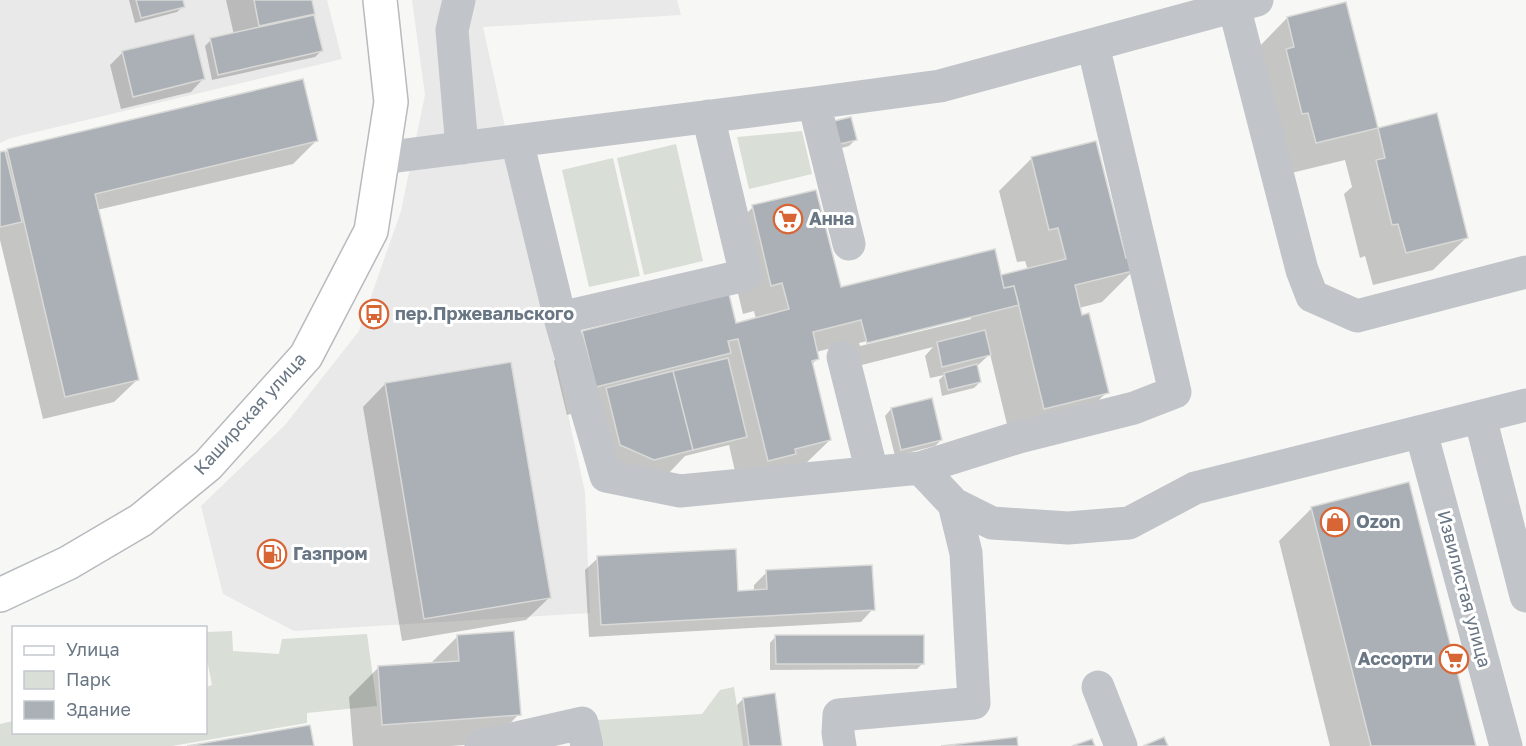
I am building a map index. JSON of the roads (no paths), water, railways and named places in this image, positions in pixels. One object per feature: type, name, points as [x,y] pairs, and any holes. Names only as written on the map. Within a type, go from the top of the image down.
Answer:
[{"type":"main road","name":"Каширская улица","points":[[0,595],[68,563],[141,520],[208,465],[306,356],[371,231],[390,102],[380,0]]},
{"type":"lane","points":[[459,0],[452,30],[462,148]]},
{"type":"lane","points":[[382,158],[940,86],[1245,3],[1302,270],[1312,296],[1357,316],[1526,272]]},
{"type":"lane","points":[[517,141],[560,318],[606,476],[680,491],[920,468],[1019,437],[1134,408],[1174,392],[1093,45]]},
{"type":"lane","points":[[814,104],[849,244]]},
{"type":"lane","points":[[560,318],[746,275],[708,116]]},
{"type":"lane","points":[[843,357],[872,472]]},
{"type":"lane","points":[[920,468],[954,504],[992,523],[1068,528],[1129,523],[1195,488],[1526,405]]},
{"type":"lane","points":[[1480,417],[1526,596]]},
{"type":"lane","name":"Извилистая улица","points":[[1421,432],[1506,746]]},
{"type":"lane","points":[[840,746],[839,716],[974,703],[966,553],[954,504]]},
{"type":"lane","points":[[1098,687],[1121,746]]},
{"type":"lane","points":[[481,746],[582,723],[587,746]]},
{"type":"place","name":"Анна","points":[[788,219]]},
{"type":"place","name":"пер.Пржевальского","points":[[374,314]]},
{"type":"place","name":"Ozon","points":[[1335,522]]},
{"type":"place","name":"Газпром","points":[[272,554]]},
{"type":"place","name":"Ассорти","points":[[1454,659]]}]
